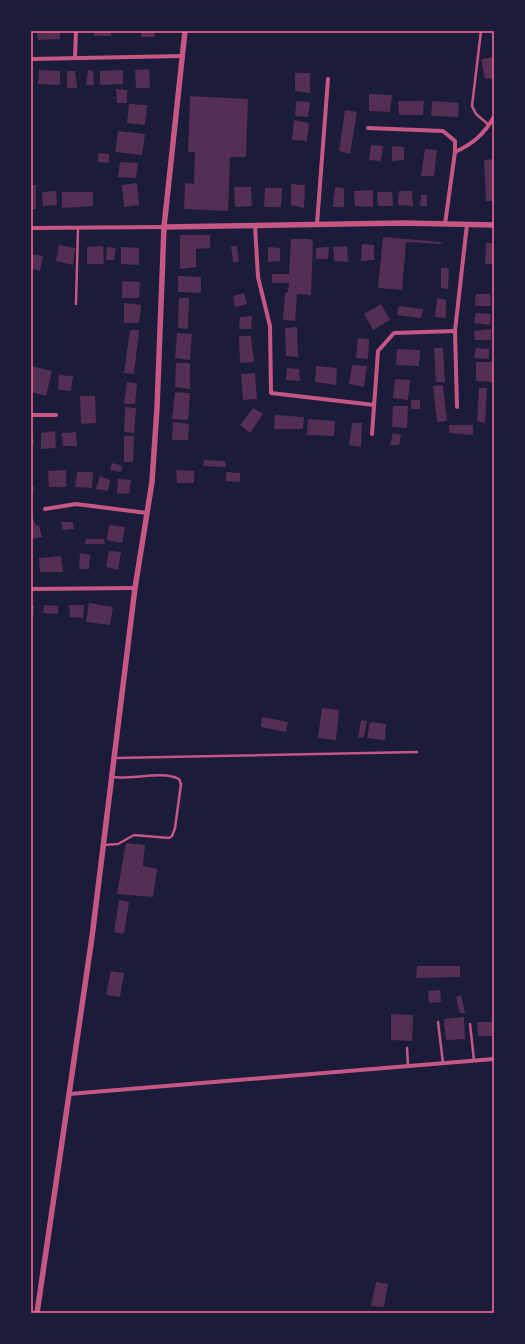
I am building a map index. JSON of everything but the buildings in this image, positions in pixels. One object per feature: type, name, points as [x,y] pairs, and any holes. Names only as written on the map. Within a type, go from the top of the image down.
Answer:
[{"type":"street","points":[[75,58],[76,31]]},
{"type":"street","points":[[37,1313],[92,937],[102,845],[135,588],[152,482],[157,408],[164,227],[185,31]]},
{"type":"street","points":[[31,59],[182,56]]},
{"type":"street","points":[[318,224],[328,78]]},
{"type":"street","points":[[455,152],[470,145],[489,125],[494,117]]},
{"type":"street","points":[[368,128],[443,131],[455,141],[455,152],[445,224]]},
{"type":"street","points":[[31,228],[403,223],[494,225]]},
{"type":"street","points":[[456,407],[455,331],[467,224]]},
{"type":"street","points":[[256,226],[258,277],[270,326],[271,393],[374,405]]},
{"type":"street","points":[[372,434],[378,351],[394,332],[455,331]]},
{"type":"street","points":[[31,415],[56,415]]},
{"type":"street","points":[[45,509],[76,504],[147,513]]},
{"type":"street","points":[[31,589],[135,588]]},
{"type":"street","points":[[69,1094],[494,1059]]},
{"type":"lane","points":[[481,31],[472,106],[476,114],[489,125]]},
{"type":"lane","points":[[76,304],[78,228]]},
{"type":"lane","points":[[114,758],[416,752]]},
{"type":"lane","points":[[102,845],[118,844],[134,835],[169,838],[174,834],[175,828],[181,784],[179,779],[169,776],[136,775],[125,778],[112,776]]},
{"type":"lane","points":[[438,1022],[443,1063]]},
{"type":"lane","points":[[470,1024],[474,1061]]},
{"type":"lane","points":[[407,1048],[408,1066]]}]
